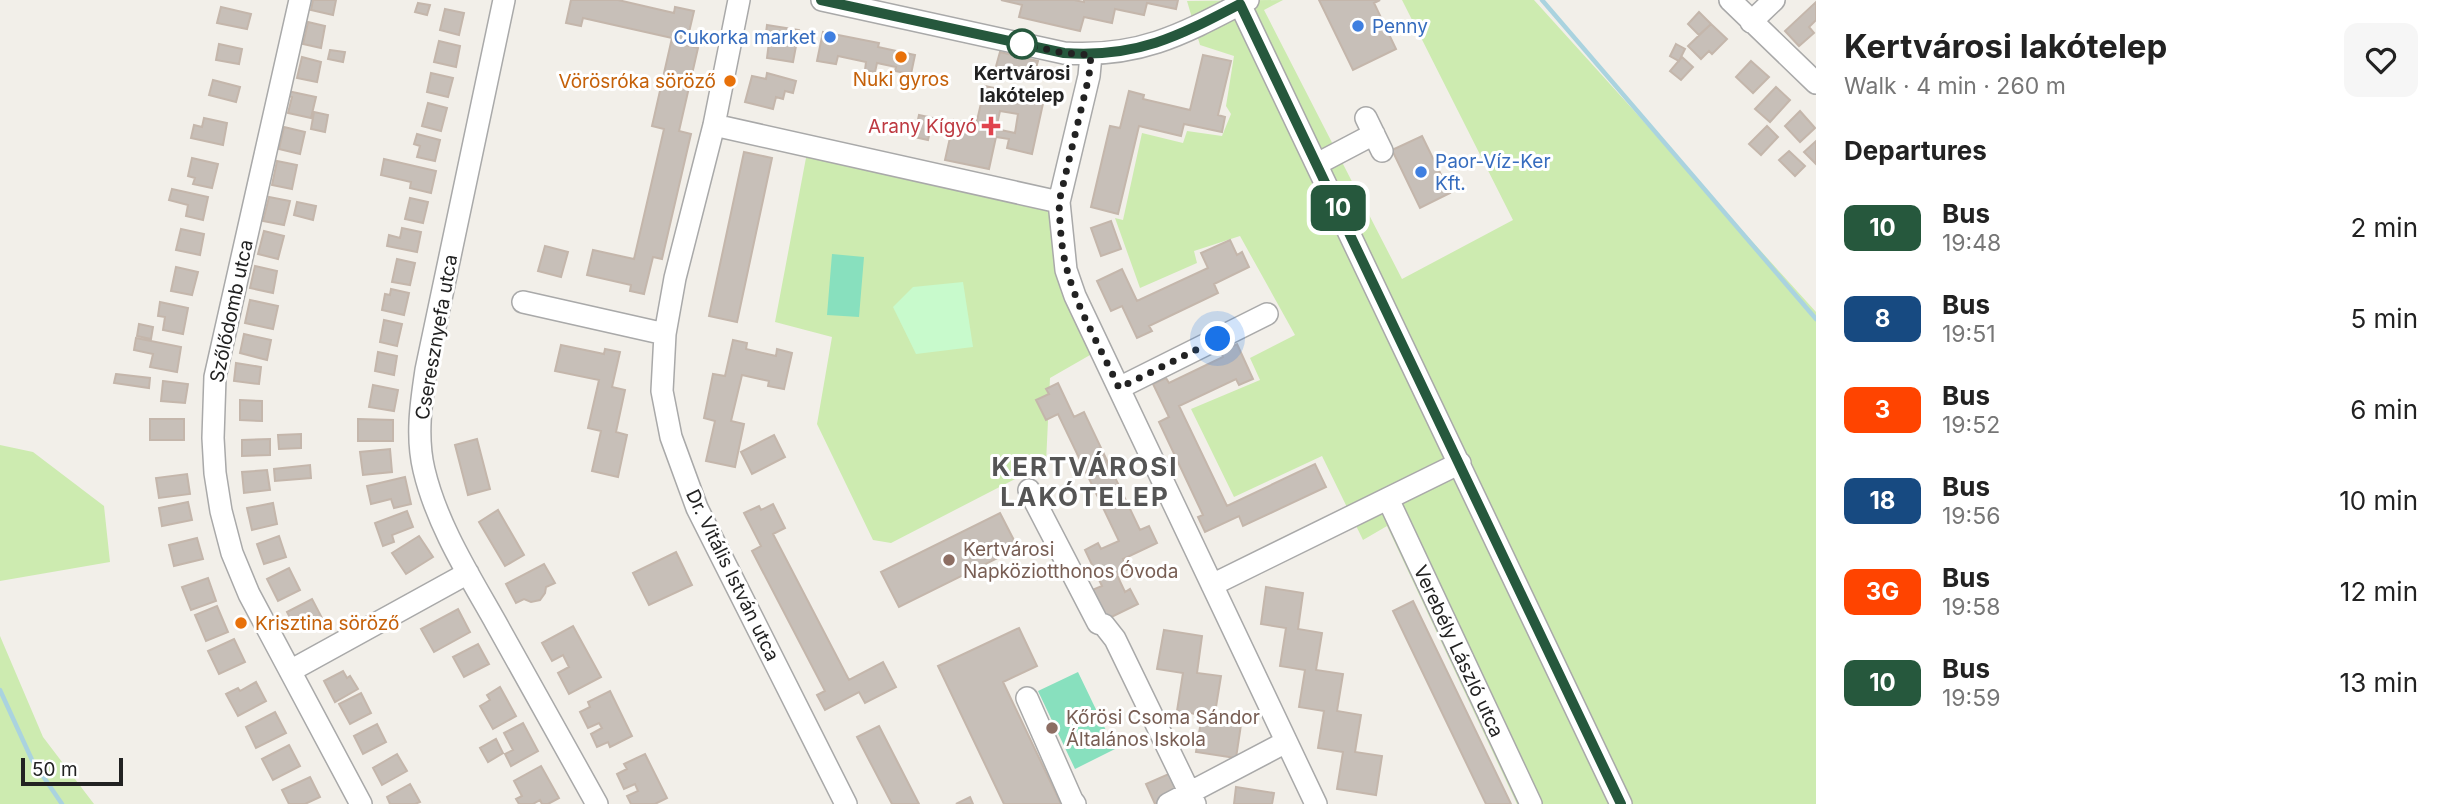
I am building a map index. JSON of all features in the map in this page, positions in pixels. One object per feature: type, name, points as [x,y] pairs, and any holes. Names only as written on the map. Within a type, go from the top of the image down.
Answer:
[{"type":"street","name":"Szőlődomb utca","points":[[300,0],[215,377],[214,461],[221,511],[232,553],[248,594],[361,804]]},
{"type":"street","name":"Cseresznyefa utca","points":[[504,0],[426,370],[420,446],[432,495],[468,573],[597,804]]},
{"type":"street","name":"Dr. Vitális István utca","points":[[739,0],[714,125],[675,278],[662,365],[665,414],[697,508],[846,804]]},
{"type":"street","points":[[822,0],[1064,53],[1091,55],[1157,44],[1242,1],[1621,804]]},
{"type":"street","points":[[1730,0],[1816,83]]},
{"type":"street","points":[[1752,22],[1774,0]]},
{"type":"street","points":[[1091,55],[1089,76],[1059,202],[1066,270],[1075,296],[1316,804]]},
{"type":"street","points":[[714,125],[1059,202]]},
{"type":"street","points":[[1317,164],[1374,134]]},
{"type":"street","points":[[523,302],[665,334]]},
{"type":"street","points":[[1119,388],[1267,314]]},
{"type":"street","points":[[1212,584],[1460,463]]},
{"type":"street","points":[[1029,490],[1098,623],[1104,625],[1115,639],[1193,798]]},
{"type":"street","name":"Verebély László utca","points":[[1388,499],[1531,804]]},
{"type":"street","points":[[290,671],[468,573]]},
{"type":"street","points":[[1027,698],[1076,804]]},
{"type":"street","points":[[1168,804],[1193,798],[1286,742]]},
{"type":"green space","points":[[1283,0],[1264,10],[1402,279],[1513,220],[1402,0],[1534,0],[1816,312],[1816,804],[1517,804],[1387,526],[1363,540],[1322,456],[1234,497],[1191,409],[1260,380],[1250,358],[1295,335],[1240,236],[1194,251],[1197,263],[1140,288],[1115,218],[1123,220],[1142,133],[1183,143],[1187,131],[1222,136],[1231,114],[1226,106],[1234,56],[1200,45],[1187,1]]},
{"type":"green space","points":[[809,142],[1067,198],[1065,248],[1104,347],[1050,378],[1046,463],[891,543],[873,540],[817,424],[832,337],[775,322]]},
{"type":"green space","points":[[832,254],[864,257],[859,317],[827,315]]},
{"type":"green space","points":[[963,282],[973,347],[916,354],[893,307],[913,287]]},
{"type":"green space","points":[[0,445],[33,452],[104,506],[110,562],[0,581]]},
{"type":"green space","points":[[0,636],[43,737],[94,804],[0,804]]},
{"type":"green space","points":[[1078,672],[1115,749],[1075,769],[1038,691]]},
{"type":"building","points":[[313,0],[336,0],[333,15],[311,10]]},
{"type":"building","points":[[571,0],[618,0],[674,13],[675,7],[694,11],[686,45],[698,48],[679,131],[691,134],[662,259],[653,257],[644,294],[630,291],[631,285],[587,275],[593,250],[634,259],[664,129],[652,126],[672,38],[583,18],[581,26],[566,23]]},
{"type":"building","points":[[1001,0],[1178,0],[1176,9],[1147,3],[1144,15],[1115,9],[1112,23],[1084,17],[1080,31],[1019,17],[1022,5]]},
{"type":"building","name":"Penny","points":[[1319,0],[1380,0],[1374,3],[1396,49],[1353,70]]},
{"type":"building","points":[[1816,2],[1816,20],[1809,27],[1814,33],[1799,46],[1785,31]]},
{"type":"building","points":[[418,3],[430,5],[427,15],[415,12]]},
{"type":"building","points":[[221,7],[251,14],[247,29],[217,23]]},
{"type":"building","points":[[445,9],[464,13],[459,35],[440,30]]},
{"type":"building","points":[[1699,12],[1711,24],[1699,35],[1688,24]]},
{"type":"building","points":[[308,22],[325,26],[321,48],[303,44]]},
{"type":"building","points":[[1711,24],[1727,39],[1712,54],[1709,51],[1701,59],[1688,46]]},
{"type":"building","points":[[767,25],[799,30],[793,62],[767,58]]},
{"type":"building","points":[[823,32],[879,43],[878,47],[915,55],[911,74],[877,63],[875,72],[865,70],[866,62],[838,56],[836,64],[817,61]]},
{"type":"building","points":[[439,41],[460,46],[456,67],[434,62]]},
{"type":"building","points":[[219,44],[242,49],[239,64],[216,60]]},
{"type":"building","points":[[1676,44],[1685,49],[1679,61],[1670,56]]},
{"type":"building","points":[[330,50],[345,52],[343,62],[328,59]]},
{"type":"building","points":[[1000,52],[1038,61],[1033,79],[995,70]]},
{"type":"building","points":[[1203,55],[1231,61],[1218,115],[1225,117],[1222,132],[1184,124],[1181,136],[1139,126],[1118,214],[1091,207],[1110,126],[1120,128],[1129,91],[1144,95],[1143,99],[1190,110]]},
{"type":"building","points":[[302,57],[321,62],[317,82],[297,78]]},
{"type":"building","points":[[1682,57],[1693,67],[1681,80],[1670,71]]},
{"type":"building","points":[[1751,61],[1769,77],[1753,93],[1736,77]]},
{"type":"building","points":[[431,73],[453,78],[448,97],[427,92]]},
{"type":"building","points":[[767,73],[796,81],[793,93],[785,91],[783,99],[776,97],[773,109],[745,102],[752,76],[766,79]]},
{"type":"building","points":[[213,80],[240,87],[236,102],[209,95]]},
{"type":"building","points":[[985,86],[1044,99],[1032,154],[1007,148],[1009,139],[996,137],[989,169],[945,160],[954,120],[976,125]],"holes":[[[1000,111],[1018,114],[1015,133],[996,129]]]},
{"type":"building","points":[[1776,87],[1790,100],[1770,122],[1755,109]]},
{"type":"building","points":[[283,90],[316,97],[311,118],[288,113],[292,97],[282,95]]},
{"type":"building","points":[[428,103],[447,108],[441,131],[422,126]]},
{"type":"building","points":[[1800,111],[1815,128],[1800,142],[1785,126]]},
{"type":"building","points":[[314,112],[328,115],[325,132],[311,129]]},
{"type":"building","points":[[919,115],[933,118],[928,140],[914,137]]},
{"type":"building","points":[[204,118],[227,123],[223,145],[191,138],[194,125],[202,127]]},
{"type":"building","points":[[1767,126],[1778,137],[1761,155],[1749,144]]},
{"type":"building","points":[[284,127],[305,132],[300,154],[279,149]]},
{"type":"building","points":[[417,134],[440,140],[435,161],[417,157],[420,146],[414,144]]},
{"type":"building","name":"Paor-Víz-Ker Kft.","points":[[1422,136],[1450,193],[1420,208],[1392,150]]},
{"type":"building","points":[[1816,141],[1816,164],[1804,152]]},
{"type":"building","points":[[1789,151],[1805,166],[1795,176],[1779,160]]},
{"type":"building","points":[[744,152],[772,158],[737,322],[709,316]]},
{"type":"building","points":[[192,158],[218,164],[212,188],[193,184],[195,178],[188,176]]},
{"type":"building","points":[[384,159],[436,171],[431,193],[410,188],[411,182],[381,175]]},
{"type":"building","points":[[277,161],[297,165],[292,189],[272,185]]},
{"type":"building","points":[[172,189],[208,197],[203,220],[186,216],[188,205],[169,200]]},
{"type":"building","points":[[269,197],[290,201],[284,225],[263,221]]},
{"type":"building","points":[[410,198],[428,202],[423,223],[405,219]]},
{"type":"building","points":[[297,202],[316,206],[313,220],[294,215]]},
{"type":"building","points":[[1111,221],[1121,249],[1101,256],[1091,228]]},
{"type":"building","points":[[402,228],[421,232],[417,252],[387,246],[389,235],[400,238]]},
{"type":"building","points":[[181,229],[204,234],[200,255],[176,250]]},
{"type":"building","points":[[264,231],[284,236],[278,259],[258,254]]},
{"type":"building","points":[[1230,240],[1237,255],[1242,252],[1249,267],[1214,284],[1218,293],[1149,326],[1152,331],[1137,338],[1122,306],[1111,311],[1097,281],[1122,269],[1137,301],[1208,268],[1201,253]]},
{"type":"building","points":[[545,246],[568,252],[561,277],[538,271]]},
{"type":"building","points":[[397,259],[415,263],[410,285],[392,282]]},
{"type":"building","points":[[255,266],[277,271],[273,293],[250,288]]},
{"type":"building","points":[[176,267],[198,272],[192,295],[171,291]]},
{"type":"building","points":[[391,289],[409,293],[404,315],[382,310],[385,294],[390,295]]},
{"type":"building","points":[[250,300],[278,306],[273,329],[245,323]]},
{"type":"building","points":[[160,302],[188,308],[183,334],[163,330],[165,317],[158,316]]},
{"type":"building","points":[[384,320],[402,324],[397,346],[380,342]]},
{"type":"building","points":[[139,324],[153,327],[151,339],[137,336]]},
{"type":"building","points":[[244,334],[271,340],[267,360],[240,353]]},
{"type":"building","points":[[136,338],[181,347],[177,372],[150,367],[153,354],[134,350]]},
{"type":"building","points":[[733,340],[747,343],[746,349],[776,356],[777,349],[792,353],[784,389],[768,386],[769,381],[742,375],[731,421],[744,424],[735,467],[706,461],[715,421],[704,418],[713,374],[725,376]]},
{"type":"building","points":[[1237,344],[1253,379],[1239,385],[1236,379],[1179,406],[1227,506],[1315,464],[1326,487],[1243,526],[1239,516],[1205,532],[1198,517],[1203,515],[1159,422],[1169,417],[1153,384],[1166,378],[1169,383],[1223,357],[1221,352]]},
{"type":"building","points":[[561,345],[604,354],[605,349],[620,352],[612,387],[625,390],[616,432],[627,435],[618,477],[592,471],[601,431],[588,428],[599,380],[555,371]]},
{"type":"building","points":[[378,352],[397,356],[394,375],[375,371]]},
{"type":"building","points":[[236,363],[261,367],[259,384],[234,381]]},
{"type":"building","points":[[116,374],[150,378],[149,388],[114,383]]},
{"type":"building","points":[[163,381],[188,384],[185,403],[161,401]]},
{"type":"building","points":[[1058,383],[1074,417],[1084,412],[1140,530],[1149,526],[1157,543],[1123,559],[1128,569],[1117,575],[1125,592],[1130,589],[1138,604],[1099,623],[1092,590],[1102,586],[1085,550],[1098,543],[1101,549],[1119,541],[1058,414],[1046,420],[1036,400],[1049,394],[1046,389]]},
{"type":"building","points":[[373,385],[398,390],[394,411],[369,407]]},
{"type":"building","points":[[240,400],[262,401],[262,421],[240,420]]},
{"type":"building","points":[[150,419],[184,419],[184,440],[150,440]]},
{"type":"building","points":[[358,419],[393,420],[393,441],[358,441]]},
{"type":"building","points":[[301,434],[301,448],[279,449],[278,435]]},
{"type":"building","points":[[774,435],[785,457],[752,474],[741,452]]},
{"type":"building","points":[[270,439],[270,455],[242,456],[242,440]]},
{"type":"building","points":[[477,439],[490,489],[468,495],[455,445]]},
{"type":"building","points":[[390,449],[392,472],[363,475],[360,452]]},
{"type":"building","points":[[310,465],[311,478],[275,481],[274,469]]},
{"type":"building","points":[[267,470],[270,490],[244,493],[242,472]]},
{"type":"building","points":[[187,474],[190,494],[159,498],[156,478]]},
{"type":"building","points":[[405,477],[411,504],[394,508],[391,499],[371,504],[367,486]]},
{"type":"building","points":[[188,502],[192,520],[162,526],[159,508]]},
{"type":"building","points":[[273,503],[277,524],[252,530],[247,508]]},
{"type":"building","points":[[773,504],[785,528],[773,534],[849,680],[883,662],[896,687],[865,703],[859,692],[825,710],[817,695],[825,691],[752,551],[761,546],[744,513],[759,506],[761,510]]},
{"type":"building","points":[[498,510],[524,555],[505,566],[479,522]]},
{"type":"building","points":[[407,511],[413,527],[392,535],[394,542],[383,546],[375,523]]},
{"type":"building","name":"Kertvárosi Napköziotthonos Óvoda","points":[[1000,513],[1018,548],[899,607],[881,572]]},
{"type":"building","points":[[279,536],[286,557],[264,564],[257,544]]},
{"type":"building","points":[[419,536],[433,557],[406,574],[392,553]]},
{"type":"building","points":[[197,538],[203,559],[174,566],[169,545]]},
{"type":"building","points":[[676,552],[692,585],[649,605],[633,573]]},
{"type":"building","points":[[544,564],[555,583],[546,587],[540,600],[531,602],[524,599],[516,603],[506,584]]},
{"type":"building","points":[[289,568],[300,590],[278,601],[267,579]]},
{"type":"building","points":[[208,578],[216,601],[191,610],[182,587]]},
{"type":"building","points":[[1266,587],[1303,593],[1298,629],[1322,633],[1316,670],[1343,674],[1337,711],[1361,715],[1355,752],[1382,756],[1376,795],[1337,789],[1343,752],[1318,748],[1324,711],[1299,707],[1305,670],[1280,666],[1286,628],[1261,624]]},
{"type":"building","points":[[312,599],[322,618],[297,631],[287,612]]},
{"type":"building","points":[[1413,601],[1511,804],[1486,804],[1393,611]]},
{"type":"building","points":[[217,606],[228,632],[206,641],[195,615]]},
{"type":"building","points":[[458,609],[470,632],[434,652],[421,629]]},
{"type":"building","points":[[573,626],[601,677],[569,694],[558,673],[569,667],[563,655],[552,661],[542,643]]},
{"type":"building","points":[[1019,628],[1037,666],[1003,682],[1061,804],[1004,804],[938,666]]},
{"type":"building","points":[[1164,630],[1202,636],[1197,673],[1221,676],[1215,713],[1242,718],[1236,758],[1196,752],[1202,715],[1177,711],[1183,673],[1157,669]]},
{"type":"building","points":[[234,639],[245,662],[219,674],[208,651]]},
{"type":"building","points":[[478,644],[489,664],[464,677],[453,657]]},
{"type":"building","points":[[343,671],[347,678],[350,676],[358,689],[335,702],[324,681]]},
{"type":"building","points":[[256,682],[266,701],[238,716],[226,694],[238,688],[240,691]]},
{"type":"building","points":[[500,687],[516,716],[493,729],[480,706],[490,700],[487,695]]},
{"type":"building","points":[[610,691],[632,736],[610,747],[608,742],[597,747],[591,734],[602,728],[599,723],[588,728],[580,712],[590,707],[588,702]]},
{"type":"building","points":[[361,693],[371,713],[350,724],[339,704]]},
{"type":"building","points":[[275,712],[286,733],[256,748],[246,727]]},
{"type":"building","points":[[523,723],[538,751],[511,766],[505,754],[513,750],[504,733]]},
{"type":"building","points":[[377,724],[386,742],[363,754],[354,736]]},
{"type":"building","points":[[879,726],[919,804],[892,804],[857,737]]},
{"type":"building","points":[[496,739],[503,753],[488,762],[480,748]]},
{"type":"building","points":[[289,745],[300,766],[273,780],[262,759]]},
{"type":"building","points":[[397,754],[407,771],[382,785],[373,768]]},
{"type":"building","points":[[645,754],[667,798],[655,804],[631,804],[627,796],[638,791],[635,784],[624,789],[617,774],[627,769],[624,764]]},
{"type":"building","points":[[541,766],[559,798],[548,804],[542,804],[540,800],[533,804],[519,804],[516,799],[522,796],[514,781]]},
{"type":"building","points":[[1171,773],[1180,792],[1155,804],[1146,784]]},
{"type":"building","points":[[310,777],[320,797],[305,804],[289,804],[282,790]]},
{"type":"building","points":[[410,784],[420,802],[390,804],[387,797]]},
{"type":"building","points":[[1236,787],[1274,793],[1272,804],[1234,804]]},
{"type":"building","points":[[970,797],[973,804],[956,804]]},
{"type":"waterway","points":[[1542,0],[1816,319]]},
{"type":"waterway","points":[[0,690],[32,760],[62,804]]},
{"type":"bus line","name":"10","points":[[821,0],[1064,53],[1091,55],[1112,54],[1157,44],[1240,4],[1621,804]]},
{"type":"place","name":"Penny","points":[[1358,26]]},
{"type":"place","name":"Cukorka market","points":[[830,37]]},
{"type":"place","name":"Kertvárosi lakótelep","points":[[1022,44]]},
{"type":"place","name":"Nuki gyros","points":[[901,57]]},
{"type":"place","name":"Vörösróka söröző","points":[[730,81]]},
{"type":"place","name":"Arany Kígyó","points":[[991,126]]},
{"type":"place","name":"Paor-Víz-Ker Kft.","points":[[1421,172]]},
{"type":"place","name":"Kertvárosi Napköziotthonos Óvoda","points":[[949,560]]},
{"type":"place","name":"Krisztina söröző","points":[[241,623]]},
{"type":"place","name":"Kőrösi Csoma Sándor Általános Iskola","points":[[1052,728]]},
{"type":"district","name":"KERTVÁROSI LAKÓTELEP","points":[[1085,482]]},
{"type":"route","points":[[1022,44],[1064,53],[1091,55],[1089,76],[1059,202],[1060,220],[1066,270],[1075,296],[1119,388],[1218,339]]}]
